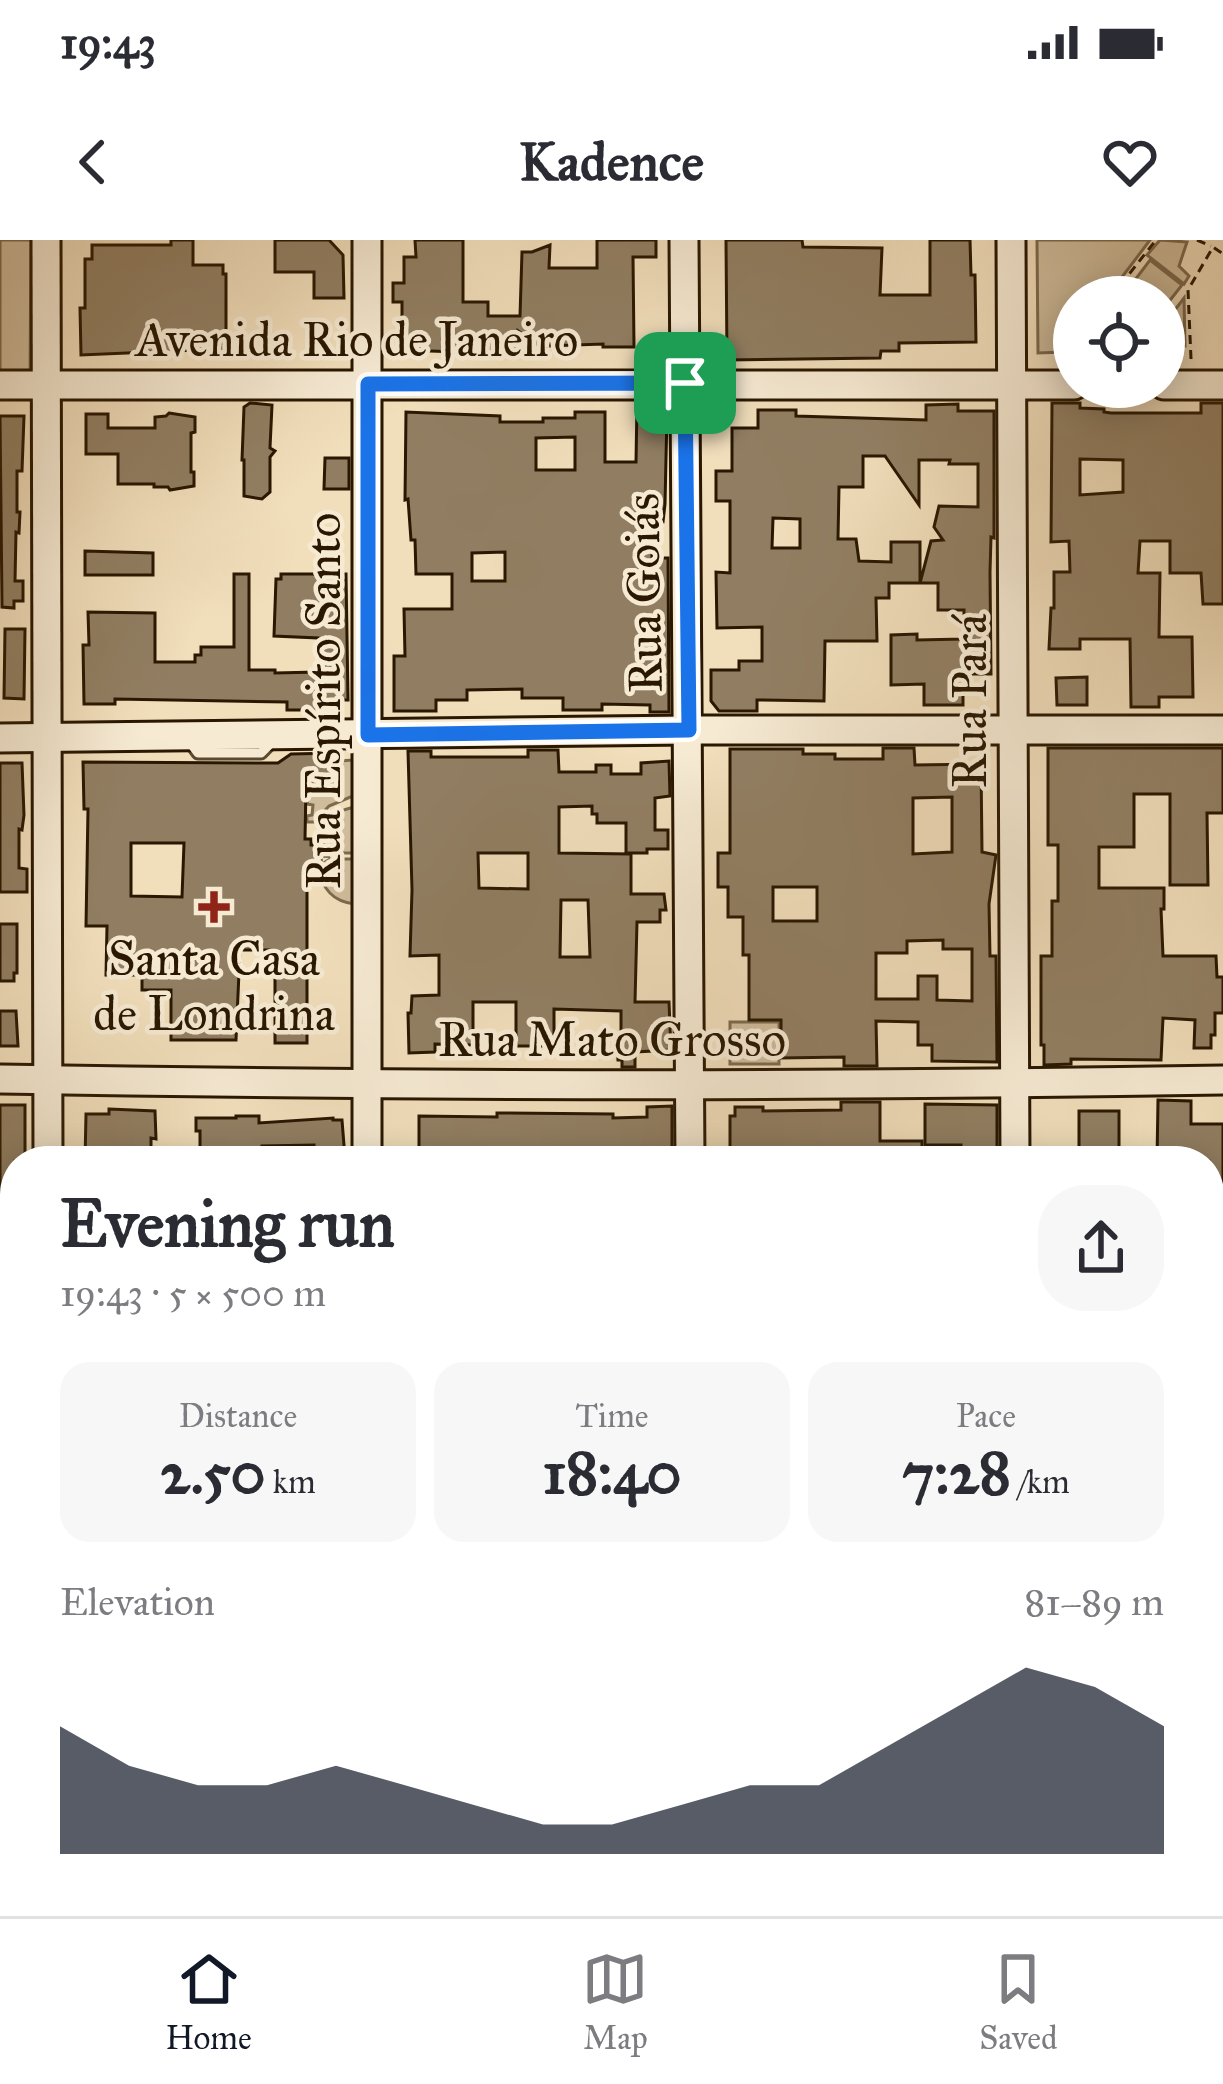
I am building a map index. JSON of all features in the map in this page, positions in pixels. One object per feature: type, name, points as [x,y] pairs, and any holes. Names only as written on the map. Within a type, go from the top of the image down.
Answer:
[{"type":"street","points":[[46,240],[48,1146]]},
{"type":"street","name":"Rua Espírito Santo","points":[[367,240],[367,1146]]},
{"type":"street","name":"Rua Goiás","points":[[684,240],[690,1146]]},
{"type":"street","name":"Rua Pará","points":[[1011,240],[1015,1146]]},
{"type":"street","name":"Avenida Rio de Janeiro","points":[[0,385],[1053,385]]},
{"type":"street","points":[[1185,385],[1223,385]]},
{"type":"street","points":[[0,738],[1223,730]]},
{"type":"street","name":"Rua Mato Grosso","points":[[0,1079],[690,1084],[1223,1080]]},
{"type":"path","points":[[1128,276],[1156,240]]},
{"type":"path","points":[[1197,240],[1223,254]]},
{"type":"path","points":[[1185,318],[1188,290],[1213,247]]},
{"type":"shaded area","points":[[0,240],[31,240],[30,379],[0,379]]},
{"type":"shaded area","points":[[1037,240],[1150,240],[1123,276],[1053,276],[1053,352],[1038,353]]},
{"type":"shaded area","points":[[1160,240],[1187,242],[1179,266],[1189,276],[1185,282],[1185,276],[1174,276],[1147,255]]},
{"type":"shaded area","points":[[1150,260],[1170,276],[1138,276]]},
{"type":"shaded area","points":[[354,760],[353,796],[307,822],[312,815],[313,805],[307,804],[311,788],[341,788],[338,761]]},
{"type":"shaded area","points":[[354,807],[354,853],[330,853],[319,843],[323,829],[334,815]]},
{"type":"shaded area","points":[[330,859],[355,859],[355,904],[334,897],[325,887],[319,866]]},
{"type":"shaded area","points":[[730,1022],[779,1022],[779,1064],[730,1064]]},
{"type":"building","points":[[171,240],[193,240],[193,265],[223,265],[226,344],[221,343],[221,349],[81,355],[80,308],[85,308],[85,259],[92,259],[92,245],[171,245]]},
{"type":"building","points":[[275,240],[329,240],[343,255],[344,298],[314,298],[314,272],[275,272]]},
{"type":"building","points":[[415,240],[463,240],[463,302],[488,302],[488,316],[520,316],[522,252],[550,245],[549,268],[597,268],[597,240],[656,240],[656,257],[633,257],[634,347],[603,344],[547,346],[545,350],[518,331],[518,354],[402,350],[402,302],[393,302],[393,283],[404,283],[404,257],[416,257]]},
{"type":"building","points":[[726,240],[802,240],[803,247],[882,248],[880,295],[930,295],[930,240],[970,240],[976,342],[899,343],[899,351],[881,351],[880,358],[727,360]]},
{"type":"building","points":[[1052,403],[1053,408],[1111,413],[1201,413],[1201,403],[1223,403],[1223,604],[1203,604],[1201,573],[1170,573],[1170,541],[1140,541],[1138,573],[1160,573],[1159,637],[1192,637],[1193,697],[1159,697],[1159,707],[1131,707],[1130,639],[1080,639],[1080,649],[1049,649],[1054,572],[1070,572],[1069,541],[1051,542]],"holes":[[[1080,459],[1123,460],[1123,492],[1080,495]]]},
{"type":"building","points":[[637,404],[652,404],[652,412],[667,413],[665,504],[663,522],[652,522],[652,558],[668,558],[669,712],[650,712],[650,705],[602,704],[602,710],[563,710],[563,698],[522,698],[522,689],[467,690],[467,700],[436,700],[436,711],[394,711],[394,656],[405,656],[404,609],[452,609],[452,574],[416,574],[415,540],[411,540],[405,500],[406,412],[543,422],[543,418],[575,418],[575,412],[605,412],[605,462],[636,462]],"holes":[[[575,437],[575,470],[536,470],[536,438]],[[505,552],[505,581],[472,581],[472,553]]]},
{"type":"building","points":[[958,404],[958,411],[994,411],[991,674],[963,674],[963,705],[924,705],[924,684],[891,685],[891,635],[964,639],[964,610],[938,610],[938,583],[920,583],[889,583],[889,598],[876,598],[877,641],[825,641],[824,701],[757,700],[757,711],[719,711],[711,701],[711,670],[739,670],[739,661],[762,661],[762,627],[717,628],[716,572],[730,573],[730,501],[716,501],[716,471],[732,471],[732,428],[758,428],[758,410],[796,410],[796,416],[926,420],[926,405]],"holes":[[[863,456],[885,456],[919,505],[919,460],[978,464],[978,507],[939,506],[934,527],[943,540],[931,541],[920,583],[920,542],[891,542],[891,562],[859,561],[856,539],[838,539],[839,487],[863,487]],[[773,518],[800,519],[800,548],[772,548]]]},
{"type":"building","points":[[272,405],[270,448],[275,451],[270,457],[270,492],[262,499],[244,496],[244,407]]},
{"type":"building","points":[[169,413],[195,417],[195,432],[191,433],[194,486],[170,490],[154,484],[118,484],[118,454],[86,454],[86,414],[108,414],[108,428],[155,428],[155,417]]},
{"type":"building","points":[[0,416],[24,416],[22,471],[17,471],[20,512],[15,581],[23,581],[23,601],[14,601],[14,608],[2,607]]},
{"type":"building","points":[[325,458],[349,458],[349,489],[324,489]]},
{"type":"building","points":[[85,551],[153,553],[153,575],[85,575]]},
{"type":"building","points":[[234,574],[249,574],[249,670],[275,673],[318,672],[318,638],[274,636],[276,579],[281,574],[346,574],[348,700],[317,700],[317,710],[287,710],[287,702],[115,699],[115,704],[84,704],[88,612],[155,613],[155,662],[195,662],[201,647],[234,647]]},
{"type":"building","points":[[5,629],[25,629],[24,699],[4,698]]},
{"type":"building","points":[[1087,677],[1087,705],[1057,705],[1056,678]]},
{"type":"building","points":[[883,748],[914,748],[915,765],[981,764],[982,852],[996,855],[989,904],[990,956],[996,956],[997,1062],[932,1061],[932,1045],[918,1045],[918,1022],[876,1021],[877,1066],[844,1066],[844,1057],[781,1058],[781,1020],[749,1020],[749,955],[743,955],[743,917],[728,917],[728,887],[718,887],[718,853],[730,853],[730,749],[803,749],[803,754],[835,754],[835,759],[883,759]],"holes":[[[952,797],[952,852],[913,854],[913,798]],[[773,887],[817,887],[817,921],[773,921]],[[943,940],[943,949],[972,949],[972,1001],[937,1000],[937,976],[918,976],[918,999],[876,999],[876,953],[907,953],[907,941]]]},
{"type":"building","points":[[1048,748],[1223,748],[1223,813],[1207,813],[1208,885],[1170,885],[1170,794],[1134,794],[1134,847],[1099,847],[1099,888],[1164,888],[1163,956],[1216,956],[1217,977],[1223,977],[1223,1013],[1215,1013],[1211,1048],[1194,1048],[1195,1020],[1163,1018],[1161,1060],[1071,1059],[1071,1064],[1044,1065],[1041,956],[1052,956],[1052,901],[1058,901],[1058,845],[1048,845]]},
{"type":"building","points":[[528,750],[558,750],[559,772],[596,772],[596,765],[611,765],[611,774],[641,774],[641,763],[669,761],[670,796],[655,798],[655,830],[668,830],[668,849],[626,853],[626,823],[597,823],[592,806],[559,807],[559,853],[631,854],[631,894],[664,894],[666,910],[660,910],[660,922],[637,922],[635,1002],[669,1002],[671,1050],[635,1052],[635,1067],[622,1067],[618,1060],[621,1011],[554,1009],[554,1046],[516,1046],[516,1002],[473,1002],[473,1045],[435,1044],[435,1052],[409,1053],[412,996],[439,995],[439,955],[410,956],[408,751],[431,751],[431,757],[528,757]],"holes":[[[478,853],[528,853],[528,889],[479,888]],[[561,900],[588,900],[590,957],[560,957]]]},
{"type":"building","points":[[337,753],[341,785],[306,786],[305,839],[321,845],[321,864],[311,864],[307,870],[307,1043],[275,1043],[275,950],[240,950],[236,1040],[171,1040],[171,990],[142,990],[142,975],[106,975],[107,926],[86,926],[88,809],[84,809],[83,762],[278,763],[291,754]],"holes":[[[131,843],[184,843],[182,897],[131,896]]]},
{"type":"building","points":[[0,763],[22,763],[19,868],[27,869],[27,892],[0,892]]},
{"type":"building","points":[[0,924],[17,924],[14,981],[0,981]]},
{"type":"building","points":[[0,1011],[16,1011],[18,1046],[0,1046]]},
{"type":"building","points":[[1158,1100],[1191,1101],[1191,1124],[1223,1124],[1223,1146],[1157,1146]]},
{"type":"building","points":[[841,1102],[880,1102],[880,1141],[922,1141],[922,1146],[730,1146],[730,1116],[735,1116],[735,1107],[841,1110]]},
{"type":"building","points":[[925,1104],[997,1105],[997,1146],[925,1145]]},
{"type":"building","points":[[0,1105],[25,1105],[25,1146],[0,1146]]},
{"type":"building","points":[[672,1106],[672,1146],[419,1146],[419,1116],[647,1117],[647,1107]]},
{"type":"building","points":[[109,1109],[155,1111],[156,1139],[151,1138],[151,1146],[85,1146],[86,1114],[109,1114]]},
{"type":"building","points":[[1079,1111],[1119,1111],[1119,1146],[1079,1146]]},
{"type":"building","points":[[259,1116],[259,1123],[342,1120],[344,1146],[200,1146],[196,1118]]},
{"type":"place","name":"Santa Casa de Londrina","points":[[214,907]]},
{"type":"route","points":[[685,383],[689,730],[368,735],[368,384],[685,383]]}]
